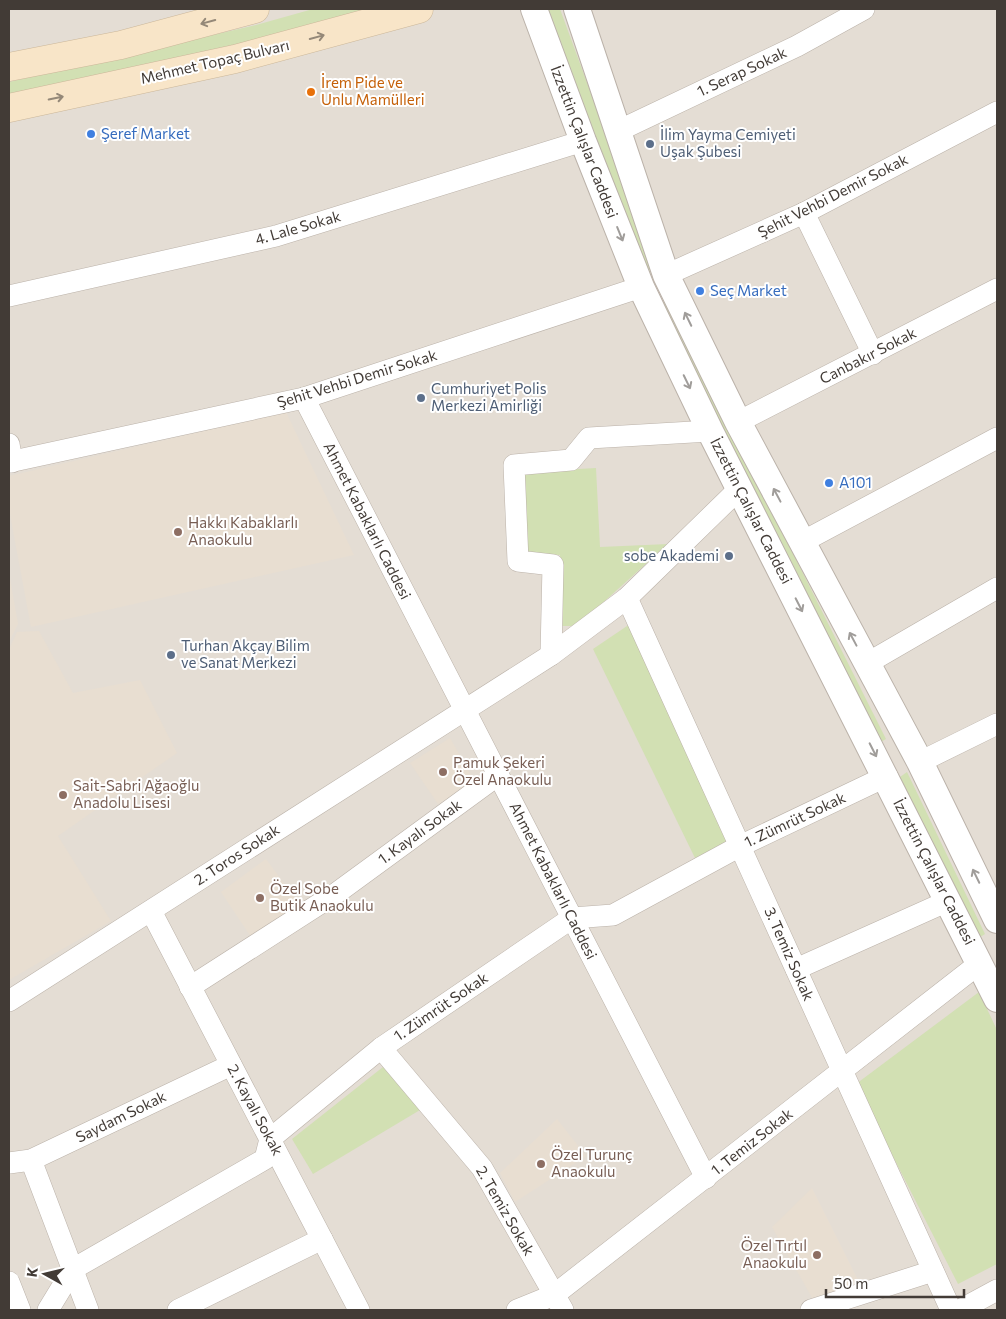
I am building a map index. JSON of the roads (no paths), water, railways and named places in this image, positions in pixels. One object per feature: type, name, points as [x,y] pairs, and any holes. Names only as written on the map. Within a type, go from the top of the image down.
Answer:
[{"type":"main road","points":[[9,67],[121,45],[255,9]]},
{"type":"main road","name":"Mehmet Topaç Bulvarı","points":[[9,108],[235,59],[419,9]]},
{"type":"street","name":"İzzettin Çalışlar Caddesi","points":[[534,9],[583,141],[641,287],[710,431],[887,776],[948,901],[989,958],[997,999]]},
{"type":"street","name":"İzzettin Çalışlar Caddesi","points":[[577,9],[666,275],[738,422],[920,762],[997,920]]},
{"type":"street","name":"1. Serap Sokak","points":[[618,130],[797,46],[864,9]]},
{"type":"street","name":"Şehit Vehbi Demir Sokak","points":[[666,275],[804,213],[997,112]]},
{"type":"street","name":"4. Lale Sokak","points":[[9,296],[276,236],[583,141]]},
{"type":"street","points":[[804,213],[873,354]]},
{"type":"street","points":[[641,287],[666,275]]},
{"type":"street","name":"Şehit Vehbi Demir Sokak","points":[[10,456],[304,398],[641,287]]},
{"type":"street","name":"Canbakır Sokak","points":[[738,422],[997,289]]},
{"type":"street","name":"Ahmet Kabaklarlı Caddesi","points":[[304,398],[706,1178]]},
{"type":"street","points":[[551,655],[553,564],[518,561],[514,465],[571,460],[589,438],[710,431]]},
{"type":"street","points":[[802,542],[997,438]]},
{"type":"street","name":"2. Toros Sokak","points":[[9,1001],[551,655],[627,598],[740,488]]},
{"type":"street","points":[[866,664],[997,588]]},
{"type":"street","name":"3. Temiz Sokak","points":[[627,598],[951,1310]]},
{"type":"street","points":[[887,776],[997,724]]},
{"type":"street","name":"1. Kayalı Sokak","points":[[190,987],[338,892],[498,775]]},
{"type":"street","name":"1. Zümrüt Sokak","points":[[48,1310],[73,1269],[265,1159],[270,1139],[381,1048],[572,918],[613,915],[740,846],[887,776]]},
{"type":"street","points":[[796,969],[948,901]]},
{"type":"street","name":"2. Kayalı Sokak","points":[[151,910],[359,1310]]},
{"type":"street","name":"1. Temiz Sokak","points":[[517,1310],[559,1303],[706,1178],[989,958]]},
{"type":"street","name":"2. Temiz Sokak","points":[[381,1048],[482,1168],[559,1303]]},
{"type":"street","name":"Saydam Sokak","points":[[9,1163],[31,1160],[231,1065]]},
{"type":"street","points":[[31,1160],[88,1310]]},
{"type":"street","points":[[178,1310],[322,1239]]},
{"type":"street","points":[[811,1310],[933,1271]]},
{"type":"street","points":[[9,1282],[20,1310]]},
{"type":"street","points":[[960,1310],[997,1290]]},
{"type":"place","name":"İrem Pide ve Unlu Mamülleri","points":[[311,92]]},
{"type":"place","name":"Şeref Market","points":[[91,134]]},
{"type":"place","name":"İlim Yayma Cemiyeti Uşak Şubesi","points":[[650,144]]},
{"type":"place","name":"Seç Market","points":[[700,291]]},
{"type":"place","name":"Cumhuriyet Polis Merkezi Amirliği","points":[[421,398]]},
{"type":"place","name":"A101","points":[[829,483]]},
{"type":"place","name":"Hakkı Kabaklarlı Anaokulu","points":[[178,532]]},
{"type":"place","name":"sobe Akademi","points":[[729,556]]},
{"type":"place","name":"Turhan Akçay Bilim ve Sanat Merkezi","points":[[171,655]]},
{"type":"place","name":"Pamuk Şekeri Özel Anaokulu","points":[[443,772]]},
{"type":"place","name":"Sait-Sabri Ağaoğlu Anadolu Lisesi","points":[[63,795]]},
{"type":"place","name":"Özel Sobe Butik Anaokulu","points":[[260,898]]},
{"type":"place","name":"Özel Turunç Anaokulu","points":[[541,1164]]},
{"type":"place","name":"Özel Tırtıl Anaokulu","points":[[817,1255]]}]
